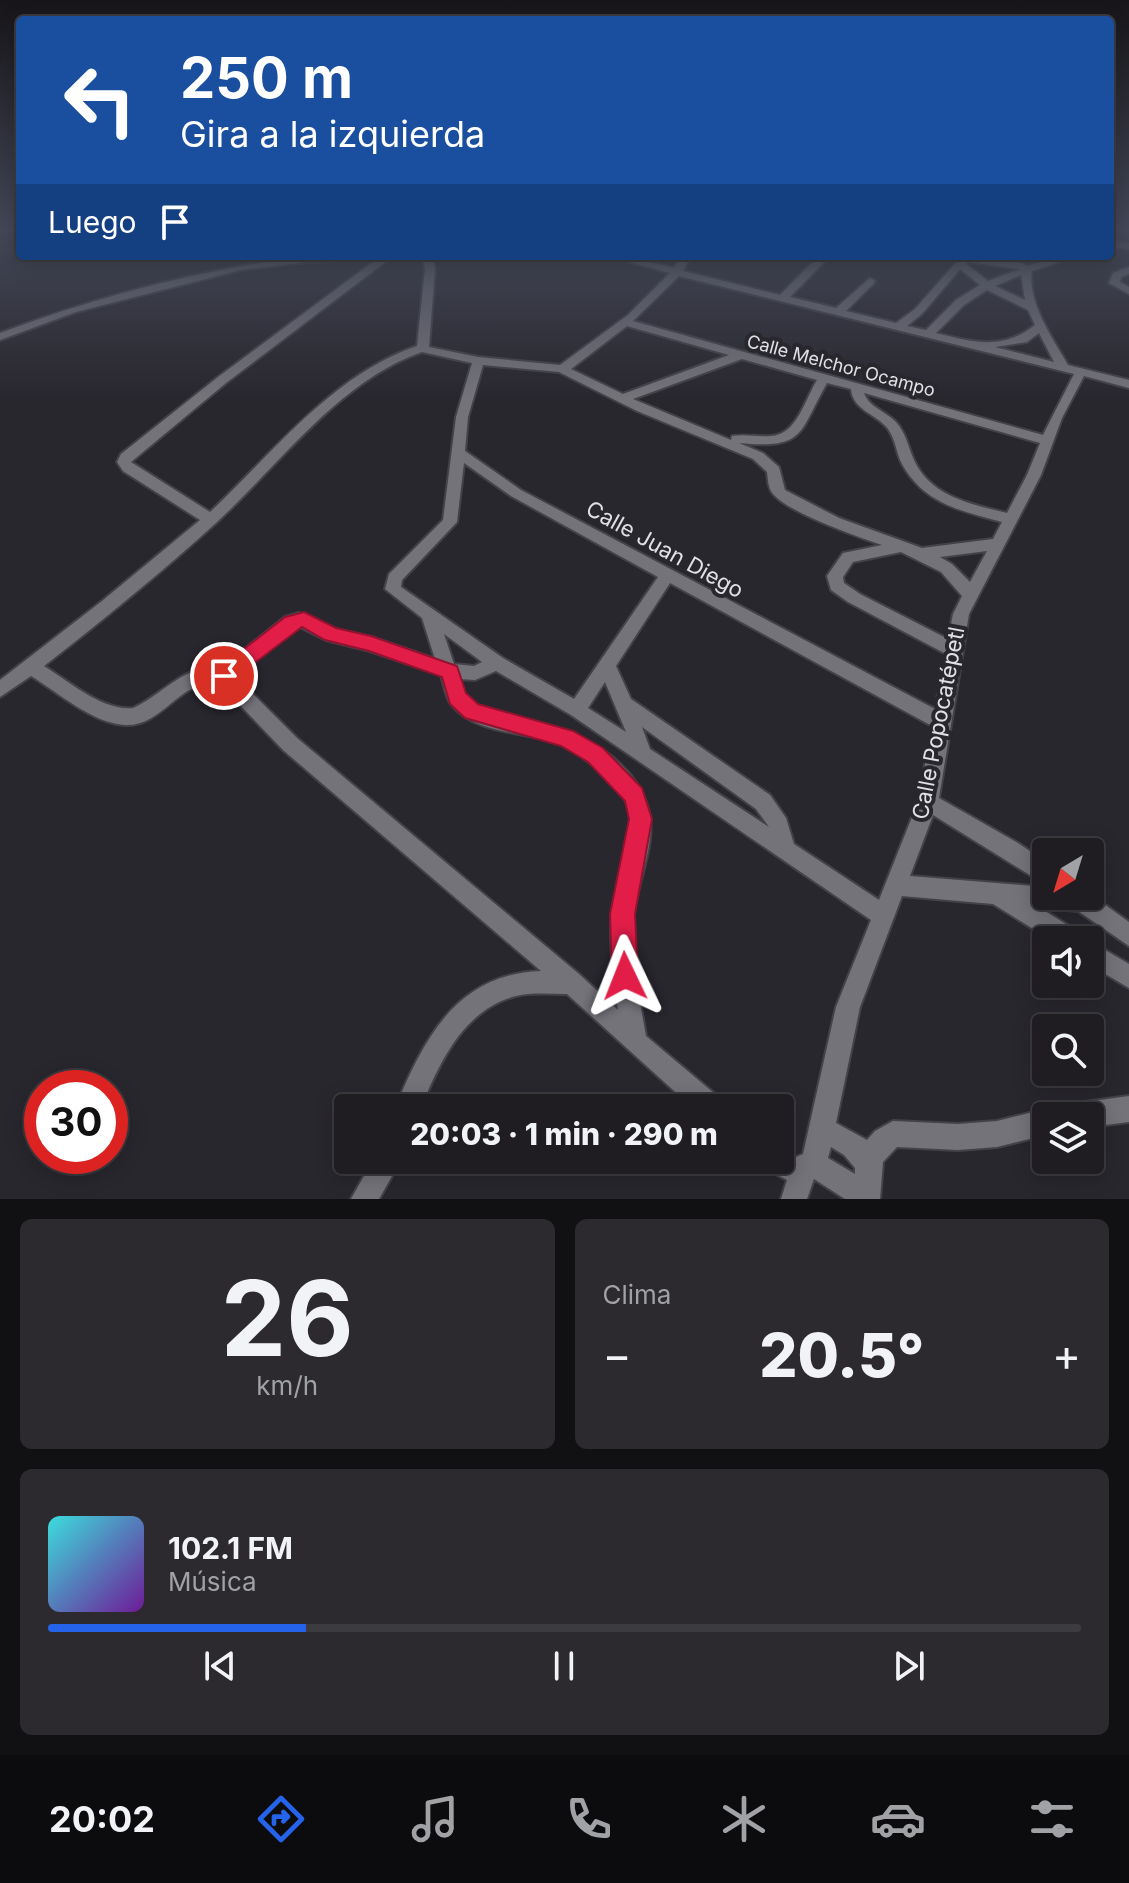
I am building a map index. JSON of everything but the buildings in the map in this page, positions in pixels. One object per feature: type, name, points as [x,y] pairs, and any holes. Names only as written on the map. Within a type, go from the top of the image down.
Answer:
[{"type":"street","points":[[1,336],[31,323],[151,286]]},
{"type":"street","points":[[210,519],[128,468],[124,462],[126,457],[346,286]]},
{"type":"street","points":[[423,348],[428,286]]},
{"type":"street","points":[[562,369],[584,355],[664,286]]},
{"type":"street","points":[[737,286],[1129,384]]},
{"type":"street","points":[[783,298],[795,286]]},
{"type":"street","points":[[838,312],[865,286]]},
{"type":"street","points":[[897,327],[915,317],[932,299],[938,286]]},
{"type":"street","points":[[929,334],[945,313],[981,286]]},
{"type":"street","points":[[988,286],[1033,308]]},
{"type":"street","points":[[1024,286],[1042,325],[1072,369]]},
{"type":"street","points":[[932,299],[945,313]]},
{"type":"street","points":[[915,317],[945,313]]},
{"type":"street","name":"Calle Melchor Ocampo","points":[[624,322],[1049,441]]},
{"type":"street","points":[[977,346],[1023,340],[1042,325]]},
{"type":"street","points":[[0,690],[230,502],[281,450],[354,386],[400,356],[423,348],[439,355],[478,361],[562,369],[622,399],[718,438],[766,461],[774,470],[776,486],[785,496],[851,529],[919,554],[950,570],[962,580],[969,593]]},
{"type":"street","points":[[622,399],[738,356]]},
{"type":"street","points":[[478,361],[462,417],[450,522],[392,582],[393,589],[497,663],[577,710],[884,916]]},
{"type":"street","name":"Calle Popocatépetl","points":[[794,1199],[797,1166],[820,1129],[840,1034],[928,802],[961,614],[1049,441],[1072,369]]},
{"type":"street","points":[[718,438],[771,442],[789,439],[798,430],[823,379]]},
{"type":"street","points":[[813,395],[850,387],[862,402],[893,427],[906,459],[927,491],[949,502],[1010,519]]},
{"type":"street","name":"Calle Juan Diego","points":[[458,453],[516,493],[940,721]]},
{"type":"street","points":[[191,505],[230,502]]},
{"type":"street","points":[[919,554],[997,544]]},
{"type":"street","points":[[901,548],[848,557],[835,576],[837,586],[954,650]]},
{"type":"street","points":[[577,710],[667,576]]},
{"type":"street","points":[[430,617],[457,698],[465,707],[485,717],[566,738],[595,755],[634,795],[641,819],[623,914],[625,976],[635,1042]]},
{"type":"street","points":[[224,676],[291,622],[299,619],[332,635],[371,644],[450,671],[475,673],[497,663]]},
{"type":"street","points":[[606,664],[645,758]]},
{"type":"street","points":[[31,667],[108,712],[125,717],[144,711],[186,681],[211,673],[224,676],[290,744],[571,982],[696,1094]]},
{"type":"street","points":[[624,704],[763,802],[778,819],[785,851]]},
{"type":"street","points":[[928,802],[1032,865]]},
{"type":"street","points":[[896,885],[1032,897]]},
{"type":"street","points":[[999,896],[1048,926]]},
{"type":"street","points":[[1095,910],[1129,935]]},
{"type":"street","points":[[1104,961],[1129,977]]},
{"type":"street","points":[[414,1094],[426,1065],[458,1017],[489,996],[513,985],[571,982]]},
{"type":"street","points":[[1104,1112],[1129,1109]]},
{"type":"street","points":[[866,1199],[867,1162],[873,1150],[893,1134],[958,1137],[997,1134],[1032,1125]]},
{"type":"street","points":[[820,1129],[845,1141],[863,1154],[867,1162]]},
{"type":"street","points":[[797,1166],[860,1193],[866,1199]]},
{"type":"street","points":[[364,1199],[379,1174]]},
{"type":"route","points":[[224,676],[291,622],[304,620],[332,635],[371,644],[450,671],[457,698],[472,712],[566,738],[595,755],[634,795],[641,819],[623,914],[625,976]]}]
